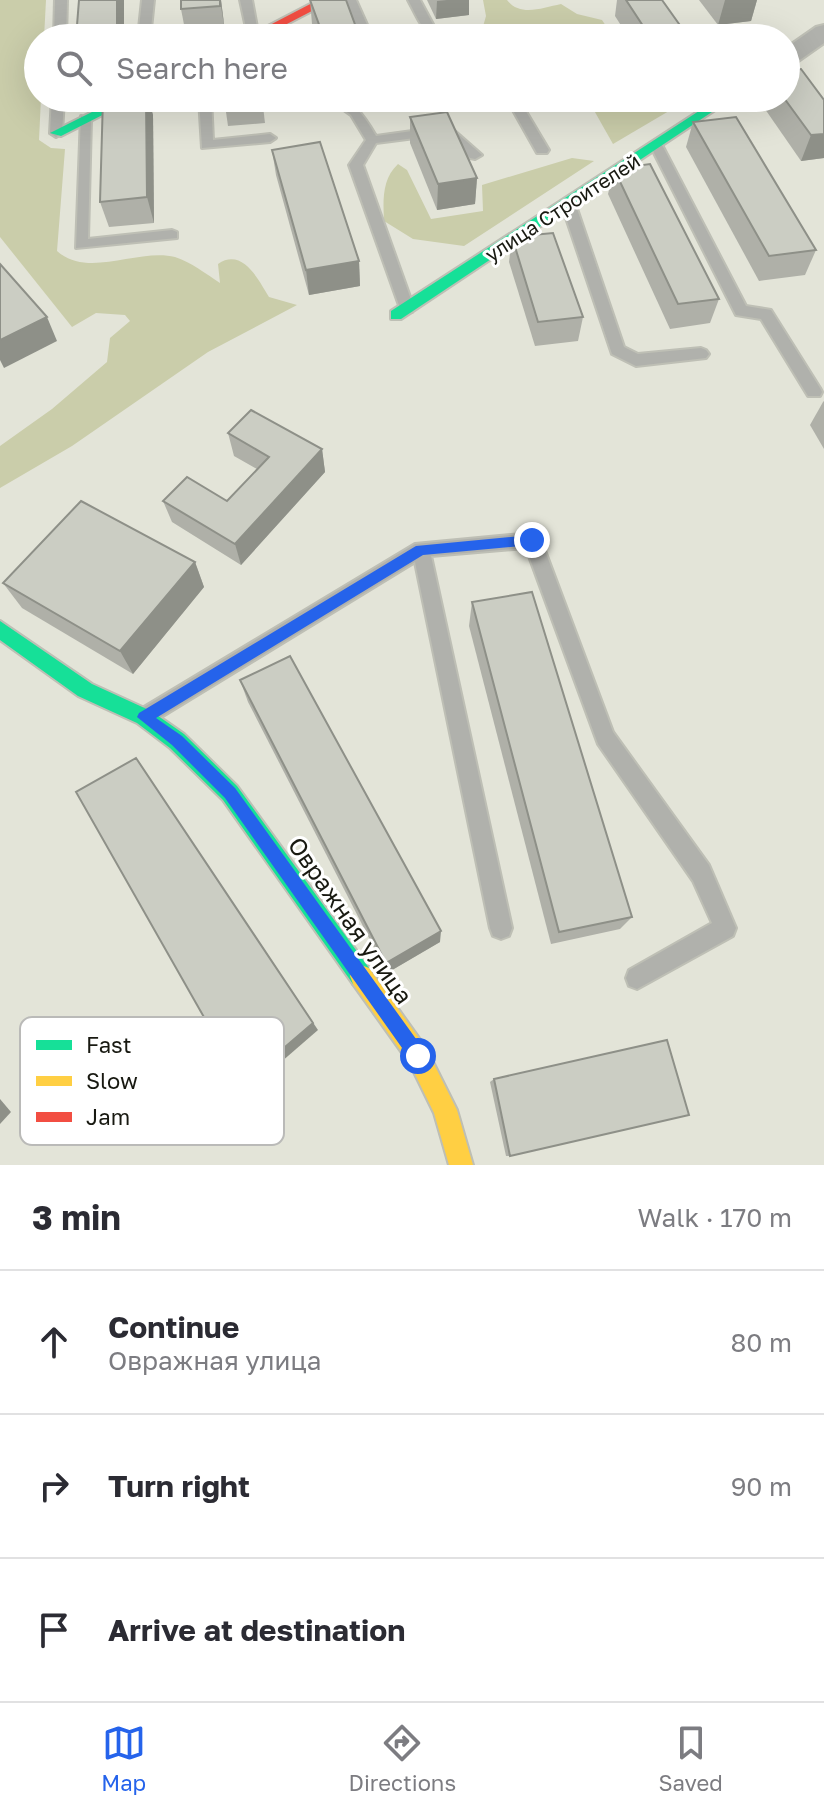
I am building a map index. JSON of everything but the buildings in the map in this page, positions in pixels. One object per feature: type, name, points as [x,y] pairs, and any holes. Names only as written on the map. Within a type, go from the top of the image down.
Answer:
[{"type":"street","points":[[278,24],[327,0]]},
{"type":"street","points":[[800,49],[824,32]]},
{"type":"street","points":[[56,133],[85,119],[111,112]]},
{"type":"street","name":"улица Строителей","points":[[402,312],[706,112]]},
{"type":"street","name":"Овражная улица","points":[[0,629],[85,690],[144,717],[177,741],[230,793],[418,1056],[445,1110],[461,1165]]},
{"type":"lane","points":[[60,24],[61,0]]},
{"type":"lane","points":[[145,24],[148,0]]},
{"type":"lane","points":[[246,0],[250,24]]},
{"type":"lane","points":[[350,0],[361,24]]},
{"type":"lane","points":[[414,0],[427,24]]},
{"type":"lane","points":[[56,133],[57,112]]},
{"type":"lane","points":[[206,112],[207,145],[270,138]]},
{"type":"lane","points":[[354,112],[372,140]]},
{"type":"lane","points":[[520,112],[542,150]]},
{"type":"lane","points":[[85,119],[81,245],[172,235]]},
{"type":"lane","points":[[402,312],[356,165],[372,140],[449,130],[475,155]]},
{"type":"lane","points":[[656,145],[741,311],[766,314],[814,392]]},
{"type":"lane","points":[[568,203],[617,350],[636,360],[701,354]]},
{"type":"lane","points":[[144,717],[421,549],[532,540],[605,737],[701,873],[725,928],[637,978]]},
{"type":"lane","points":[[421,549],[501,928]]},
{"type":"green space","points":[[0,0],[46,0],[45,24],[24,24],[24,112],[40,112],[39,140],[51,148],[65,149],[57,251],[69,259],[98,263],[145,256],[175,257],[220,283],[218,264],[235,260],[249,268],[269,297],[297,305],[208,352],[72,446],[0,488],[0,446],[52,409],[107,362],[110,338],[130,321],[125,315],[96,313],[72,327],[0,237]]},
{"type":"green space","points":[[483,0],[507,0],[525,10],[561,4],[577,14],[602,20],[605,24],[484,24],[486,16]]},
{"type":"green space","points":[[595,112],[667,112],[613,144]]},
{"type":"green space","points":[[572,158],[594,161],[464,246],[413,239],[384,221],[386,183],[398,164],[407,170],[431,219],[483,211],[482,185]]},
{"type":"traffic: fast","points":[[56,133],[100,112]]},
{"type":"traffic: fast","points":[[396,315],[706,112]]},
{"type":"traffic: fast","points":[[0,629],[85,690],[144,717],[177,741],[230,793],[361,976]]},
{"type":"traffic: slow","points":[[361,976],[418,1056],[445,1110],[461,1165]]},
{"type":"traffic: jam","points":[[279,24],[327,0]]},
{"type":"route","points":[[418,1056],[230,793],[177,741],[144,717],[421,549],[532,540]]}]
